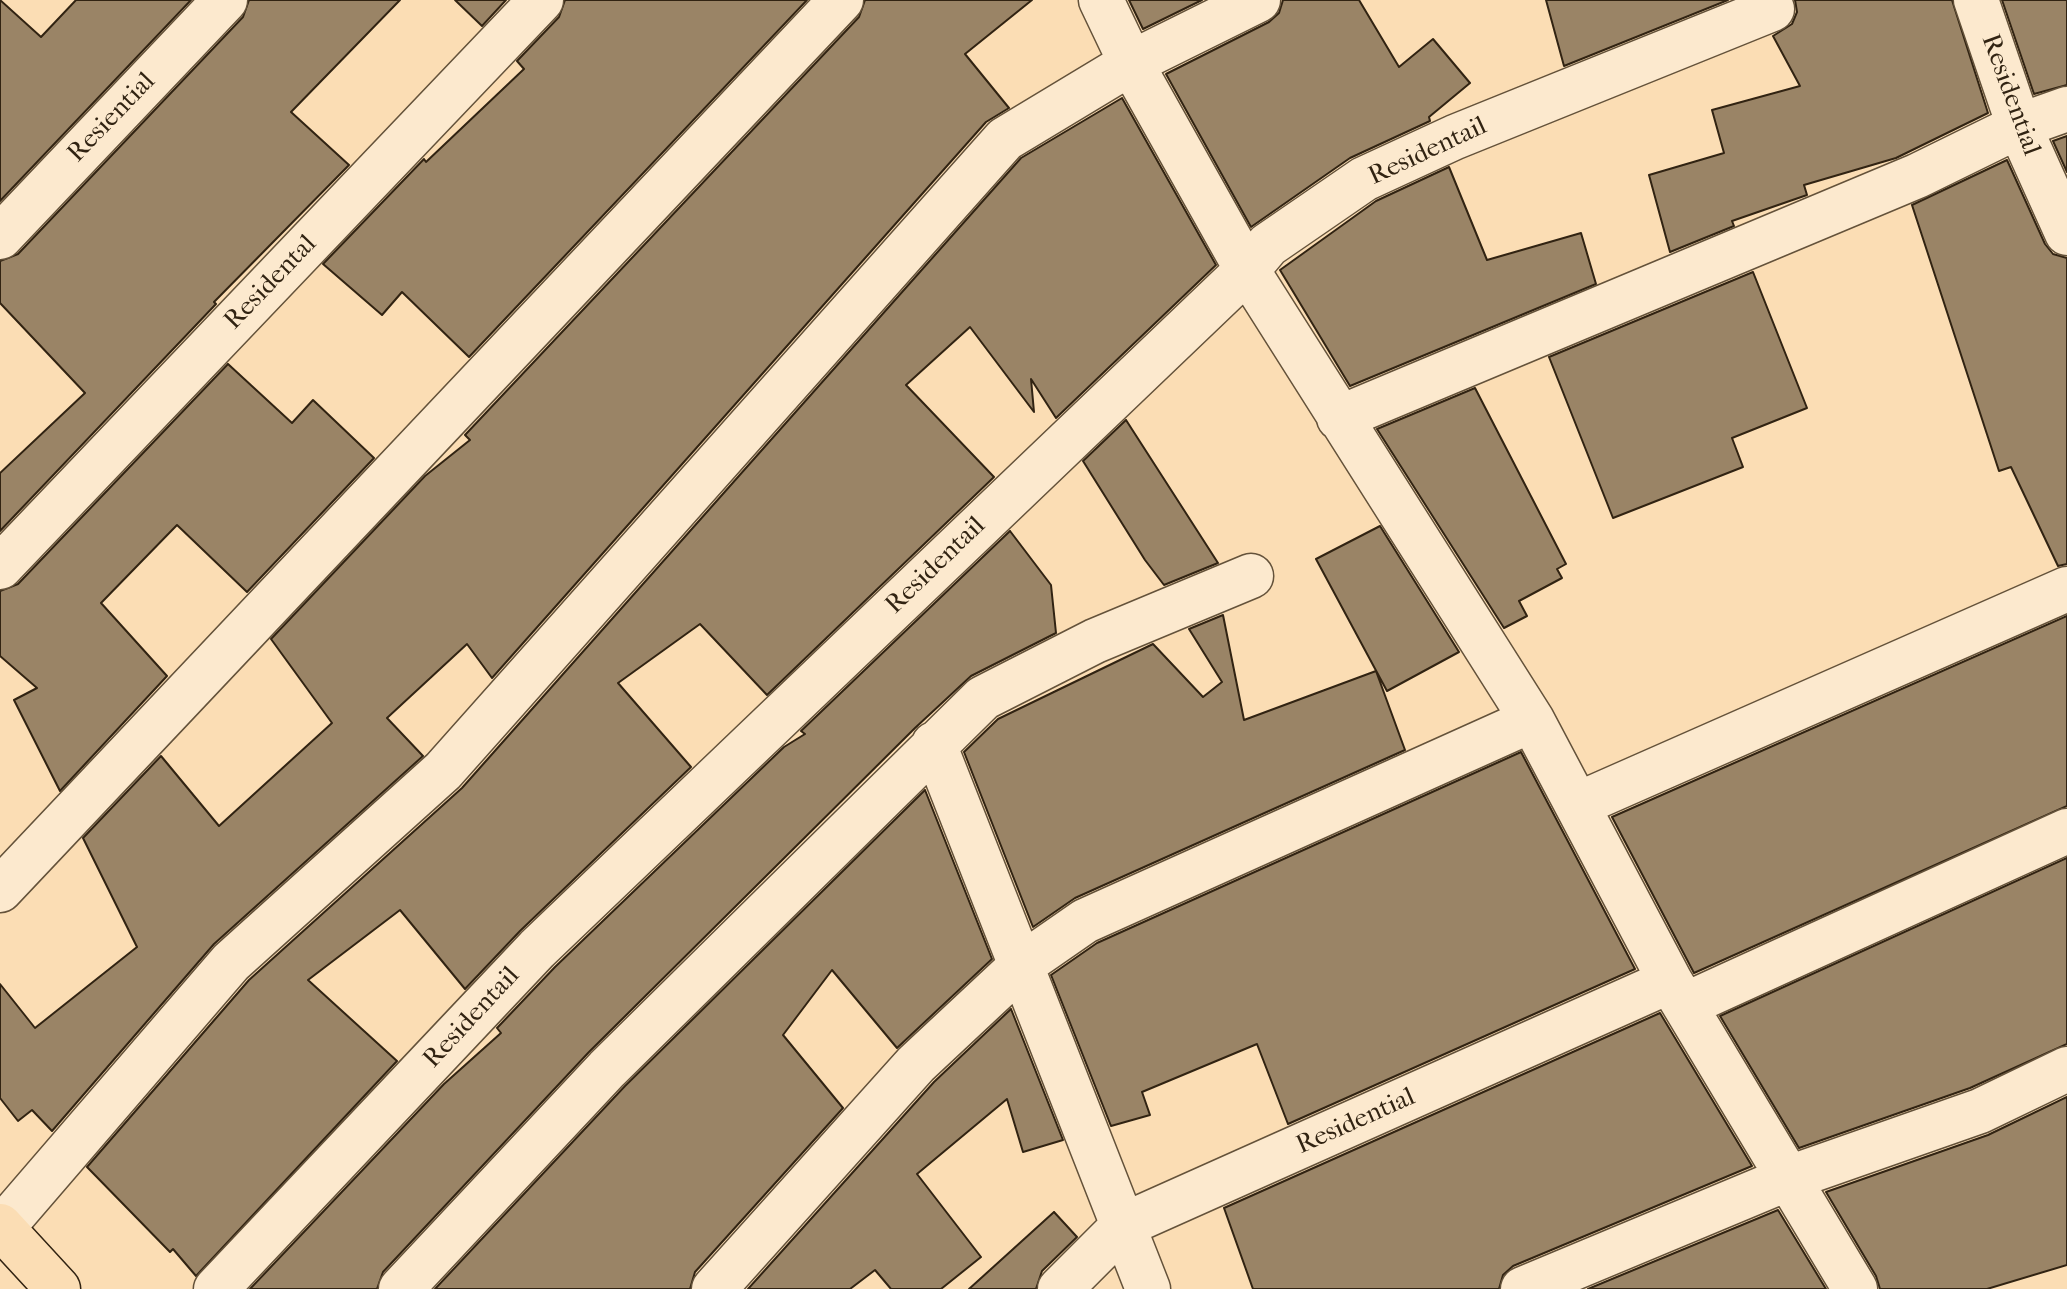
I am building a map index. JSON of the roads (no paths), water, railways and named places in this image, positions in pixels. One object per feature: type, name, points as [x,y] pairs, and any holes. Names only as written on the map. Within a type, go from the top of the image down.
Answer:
[{"type":"highway","points":[[1,1227],[58,1289]]},
{"type":"street","name":"Resiential","points":[[0,237],[225,0]]},
{"type":"street","name":"Residental","points":[[0,567],[541,0]]},
{"type":"street","points":[[0,890],[841,0]]},
{"type":"street","points":[[1101,0],[1131,63],[1247,270],[1532,720],[1678,993],[1855,1289]]},
{"type":"street","points":[[1,1227],[231,962],[443,771],[1005,139],[1131,63],[1258,0]]},
{"type":"street","name":"Residential","points":[[1976,0],[2019,126],[2067,233]]},
{"type":"street","name":"Residentail","points":[[216,1289],[537,949],[1247,270],[1268,245],[1364,179],[1455,137],[1772,9]]},
{"type":"street","points":[[1339,418],[1917,176],[2019,126],[2067,109]]},
{"type":"street","points":[[401,1289],[607,1069],[983,698],[1095,641],[1251,576]]},
{"type":"street","points":[[1579,804],[2067,589]]},
{"type":"street","points":[[714,1289],[916,1064],[1023,964],[1085,921],[1532,720]]},
{"type":"street","points":[[934,744],[1023,964],[1148,1289]]},
{"type":"street","name":"Residential","points":[[1060,1289],[1124,1225],[2067,831]]},
{"type":"street","points":[[1523,1289],[1789,1178],[1980,1111],[2067,1069]]}]
